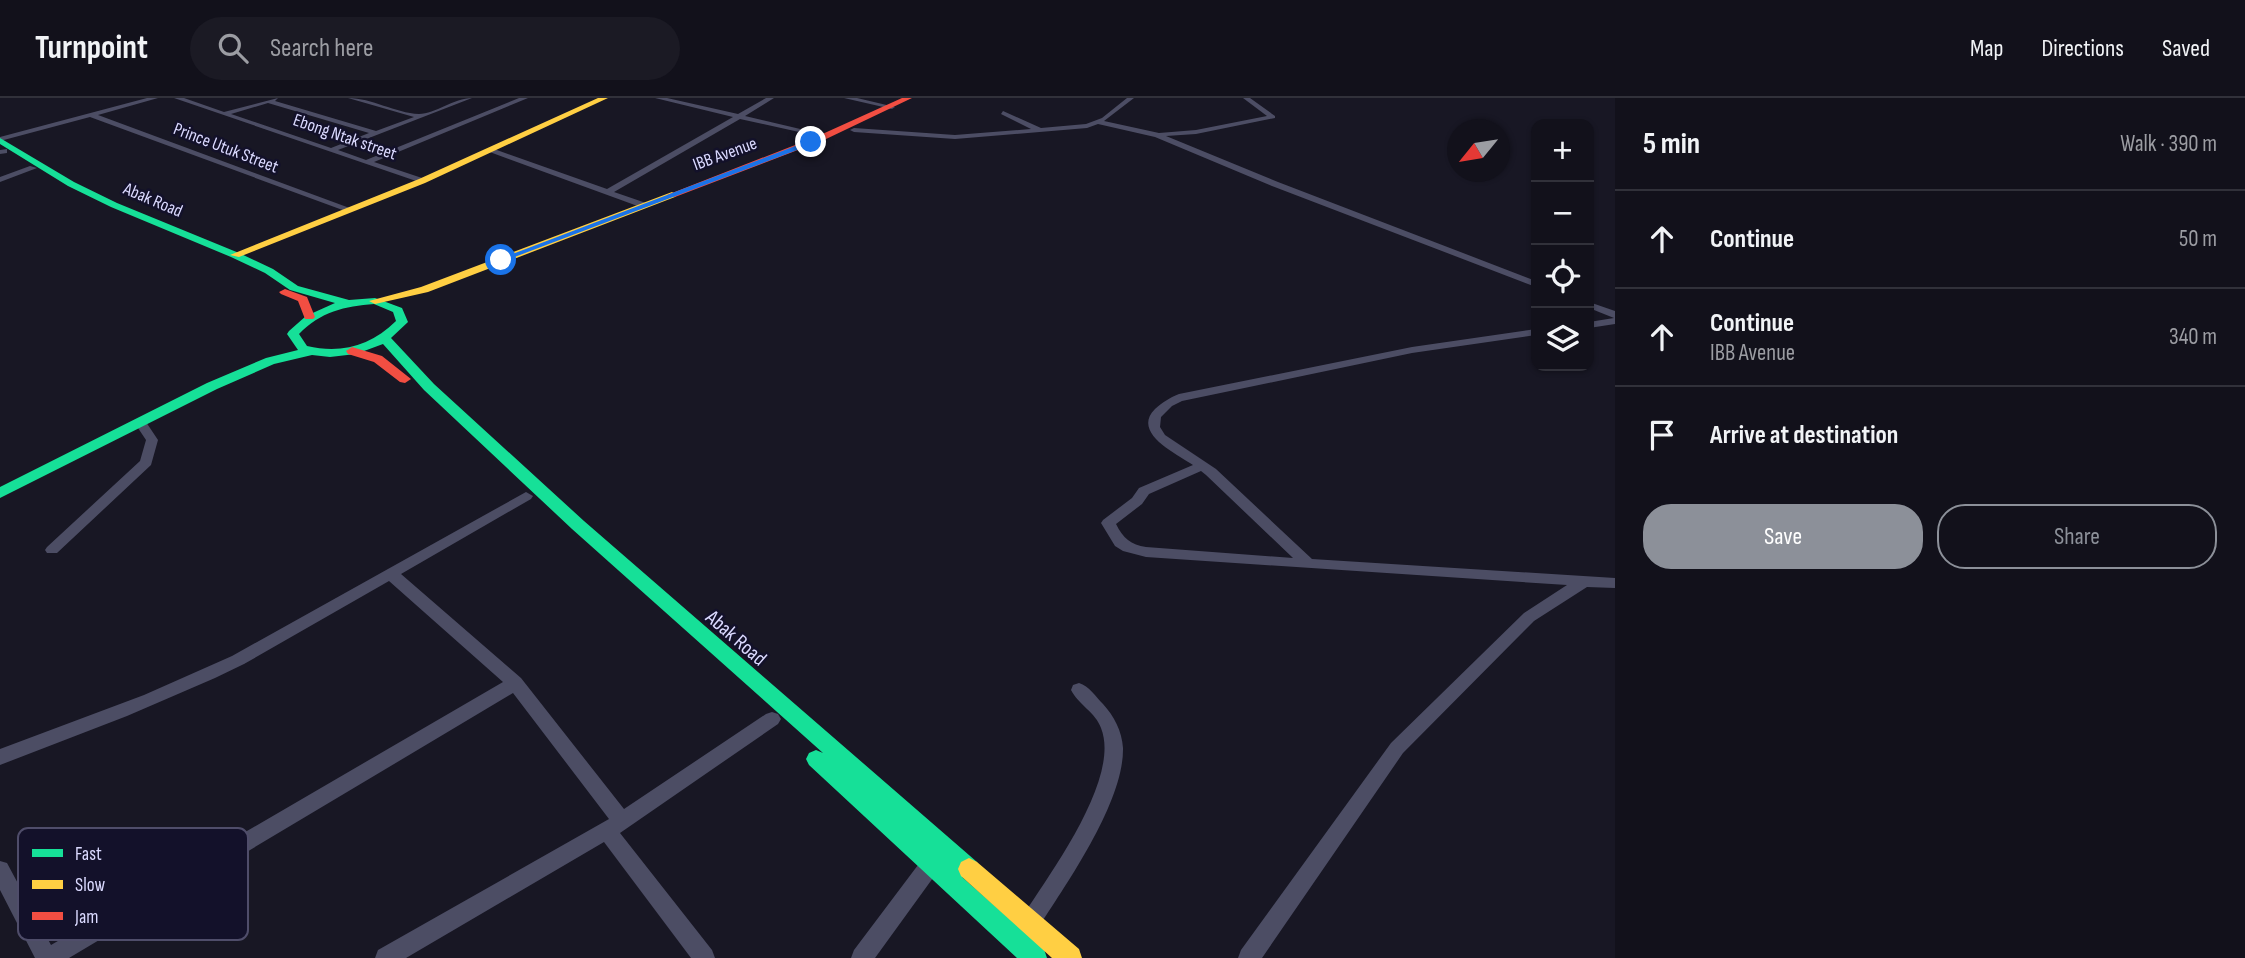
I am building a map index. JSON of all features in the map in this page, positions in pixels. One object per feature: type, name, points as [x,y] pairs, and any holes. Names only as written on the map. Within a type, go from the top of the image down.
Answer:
[{"type":"main road","points":[[235,255],[422,181],[604,98]]},
{"type":"main road","name":"IBB Avenue","points":[[347,303],[375,301],[424,290],[826,136],[908,98]]},
{"type":"main road","points":[[402,311],[483,272],[854,130],[918,98]]},
{"type":"main road","name":"Abak Road","points":[[1,146],[86,199],[244,266],[289,290]]},
{"type":"main road","name":"Abak Road","points":[[1,146],[88,194],[269,271],[289,290]]},
{"type":"main road","points":[[289,290],[347,303]]},
{"type":"main road","points":[[289,290],[304,296],[308,302],[309,317]]},
{"type":"main road","points":[[0,493],[140,422],[165,405],[257,366],[311,351],[352,351],[385,340],[398,330],[404,320],[402,311],[392,304],[375,301]]},
{"type":"main road","points":[[0,483],[165,405],[274,349],[309,317],[347,303]]},
{"type":"main road","points":[[293,334],[297,345],[311,351]]},
{"type":"main road","name":"Abak Road","points":[[385,340],[429,387],[599,544],[1070,958]]},
{"type":"main road","name":"Abak Road","points":[[352,351],[368,354],[393,368],[526,496],[711,664]]},
{"type":"main road","points":[[807,751],[1035,958]]},
{"type":"street","points":[[1,146],[91,115],[155,98]]},
{"type":"street","name":"Ebong Ntak street","points":[[177,98],[422,181]]},
{"type":"street","points":[[226,113],[278,98]]},
{"type":"street","points":[[351,98],[420,116]]},
{"type":"street","points":[[332,150],[469,98]]},
{"type":"street","points":[[367,162],[525,98]]},
{"type":"street","points":[[658,98],[826,136]]},
{"type":"street","points":[[610,191],[771,98]]},
{"type":"street","points":[[847,98],[892,107]]},
{"type":"street","points":[[1157,135],[1196,132],[1273,117],[1245,98]]},
{"type":"street","points":[[854,130],[949,137],[1087,126],[1098,122],[1127,99]]},
{"type":"street","points":[[268,101],[375,133]]},
{"type":"street","points":[[1003,113],[1041,130]]},
{"type":"street","name":"Prince Utuk Street","points":[[91,115],[351,210]]},
{"type":"street","points":[[1098,122],[1157,135],[1275,184],[1531,282]]},
{"type":"street","points":[[491,151],[610,191],[643,205]]},
{"type":"street","points":[[0,180],[33,168]]},
{"type":"street","points":[[1594,307],[1615,316]]},
{"type":"street","points":[[1594,324],[1615,321]]},
{"type":"street","points":[[1309,564],[1203,466],[1160,437],[1154,427],[1155,416],[1168,403],[1204,393],[1412,349],[1531,333]]},
{"type":"street","points":[[52,550],[146,462],[152,440],[140,422]]},
{"type":"street","points":[[1203,466],[1144,491],[1137,501],[1108,523],[1112,533],[1125,546],[1142,553],[1181,553],[1309,564],[1615,583]]},
{"type":"street","points":[[0,757],[193,683],[526,496]]},
{"type":"street","points":[[391,574],[515,682],[704,958]]},
{"type":"street","points":[[1249,958],[1396,748],[1529,617],[1585,581]]},
{"type":"street","points":[[248,839],[515,682]]},
{"type":"street","points":[[1030,923],[1089,827],[1110,776],[1114,741],[1109,725],[1079,690]]},
{"type":"street","points":[[386,958],[614,825],[771,719]]},
{"type":"street","points":[[862,958],[931,864]]},
{"type":"street","points":[[0,870],[7,903],[18,918]]},
{"type":"street","points":[[34,940],[47,958],[78,940]]},
{"type":"traffic: fast","points":[[0,140],[71,184],[114,205],[235,255],[269,271],[294,288],[347,303]]},
{"type":"traffic: fast","points":[[375,301],[398,310],[402,322],[392,332],[369,346],[343,352],[316,352],[303,349],[293,334],[320,312],[341,305],[375,301]]},
{"type":"traffic: fast","points":[[385,339],[429,387],[578,525],[969,869]]},
{"type":"traffic: fast","points":[[0,493],[212,386],[270,361],[311,351]]},
{"type":"traffic: fast","points":[[816,759],[1035,958]]},
{"type":"traffic: slow","points":[[235,255],[422,181],[604,98]]},
{"type":"traffic: slow","points":[[375,301],[424,290],[672,195]]},
{"type":"traffic: slow","points":[[969,869],[1070,958]]},
{"type":"traffic: jam","points":[[672,195],[821,138],[908,98]]},
{"type":"traffic: jam","points":[[285,292],[303,299],[309,317]]},
{"type":"traffic: jam","points":[[352,351],[378,359],[405,379]]},
{"type":"route","points":[[501,260],[811,142]]}]
